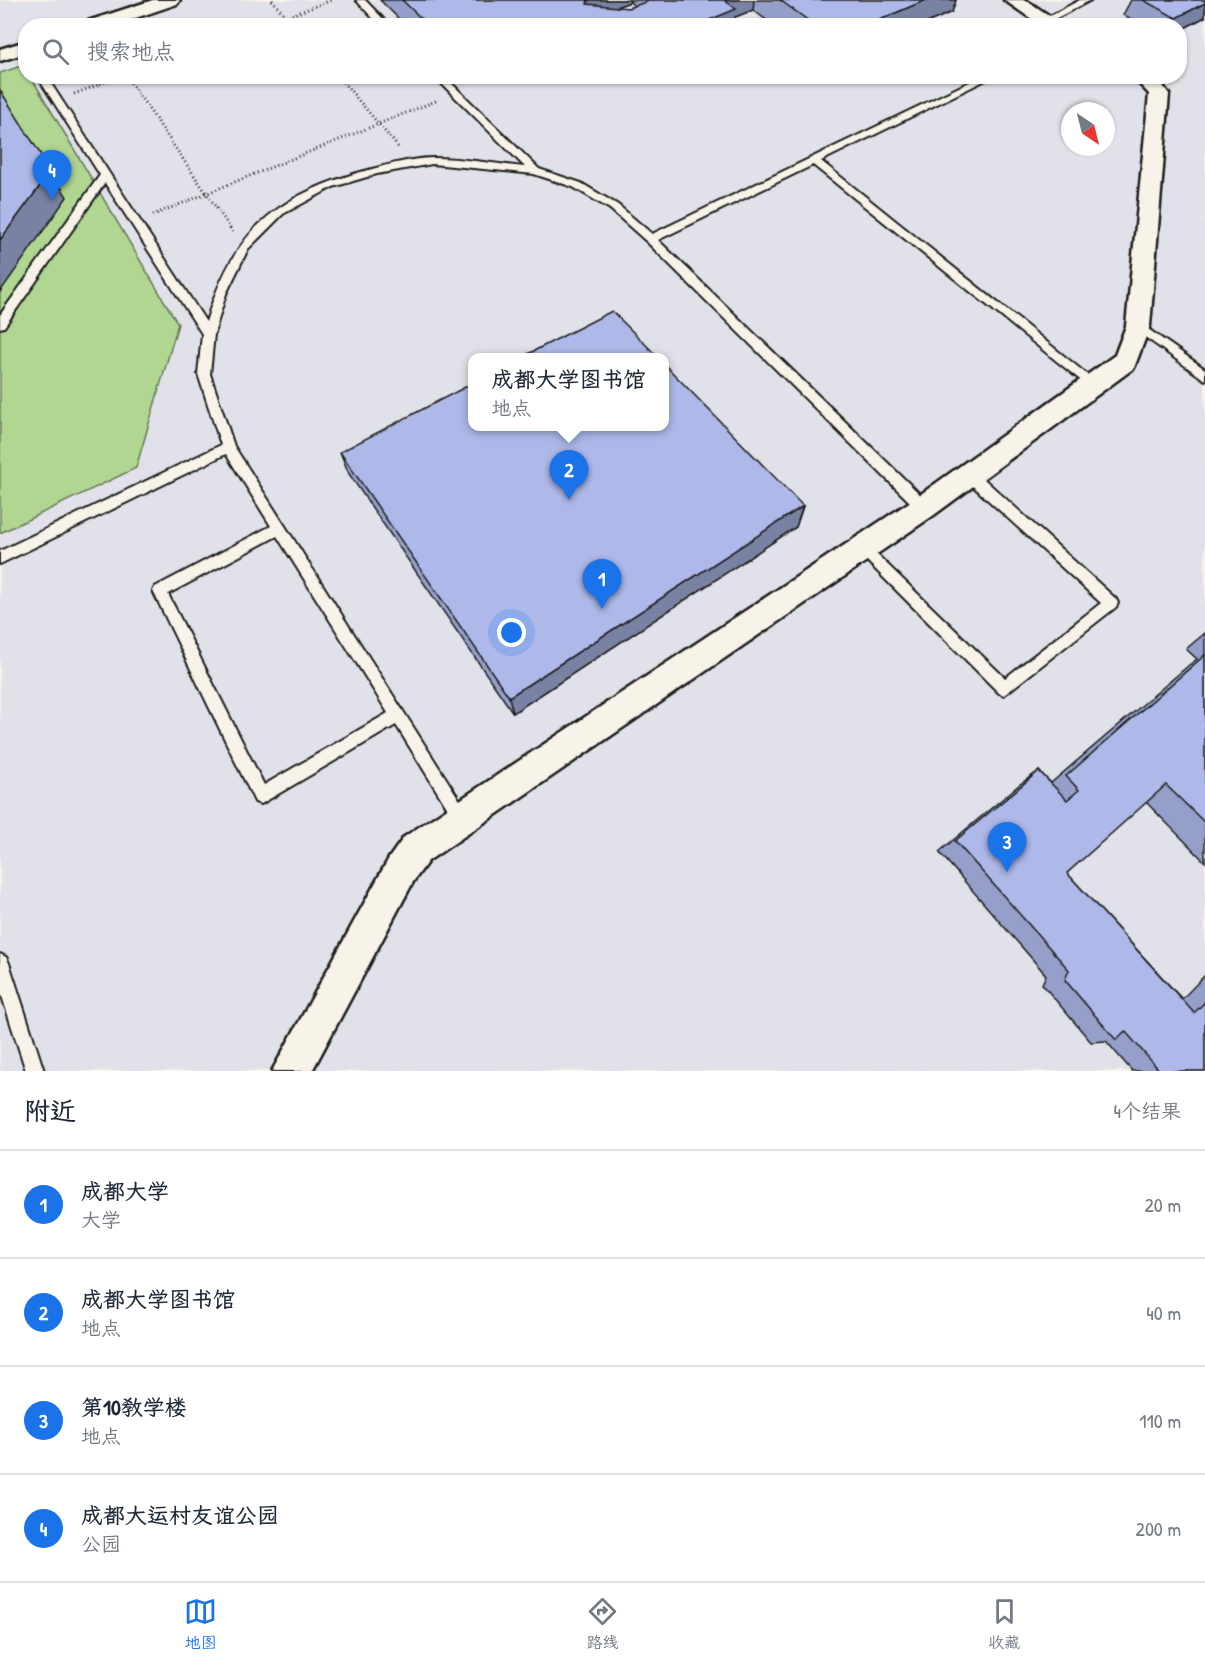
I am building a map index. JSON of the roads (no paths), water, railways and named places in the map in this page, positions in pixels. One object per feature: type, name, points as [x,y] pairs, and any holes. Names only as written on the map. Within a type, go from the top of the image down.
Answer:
[{"type":"street","points":[[103,18],[119,6],[171,0]]},
{"type":"street","points":[[1013,0],[1043,18]]},
{"type":"street","points":[[0,55],[18,50]]},
{"type":"street","points":[[291,1071],[401,870],[416,849],[924,507],[1125,361],[1137,326],[1159,94],[1151,84]]},
{"type":"lane","points":[[360,0],[378,18]]},
{"type":"lane","points":[[1059,18],[1087,0]]},
{"type":"lane","points":[[46,84],[208,334]]},
{"type":"lane","points":[[446,84],[535,171]]},
{"type":"lane","points":[[651,240],[973,84]]},
{"type":"lane","points":[[814,161],[1093,384]]},
{"type":"lane","points":[[462,816],[228,447],[204,374],[208,334],[220,294],[244,247],[279,211],[329,185],[376,171],[414,164],[442,162],[535,171],[586,190],[614,207],[651,240],[924,507]]},
{"type":"lane","points":[[0,324],[105,176]]},
{"type":"lane","points":[[1137,326],[1205,375]]},
{"type":"lane","points":[[0,558],[228,447]]},
{"type":"lane","points":[[862,549],[1004,688],[1111,603],[969,474]]},
{"type":"lane","points":[[279,528],[160,591],[261,796],[398,715]]},
{"type":"lane","points":[[0,963],[35,1071]]},
{"type":"place","name":"成都大运村友谊公园","points":[[52,200]]},
{"type":"place","name":"成都大学图书馆","points":[[569,500]]},
{"type":"place","name":"成都大学","points":[[602,609]]},
{"type":"place","name":"第10教学楼","points":[[1007,872]]}]
